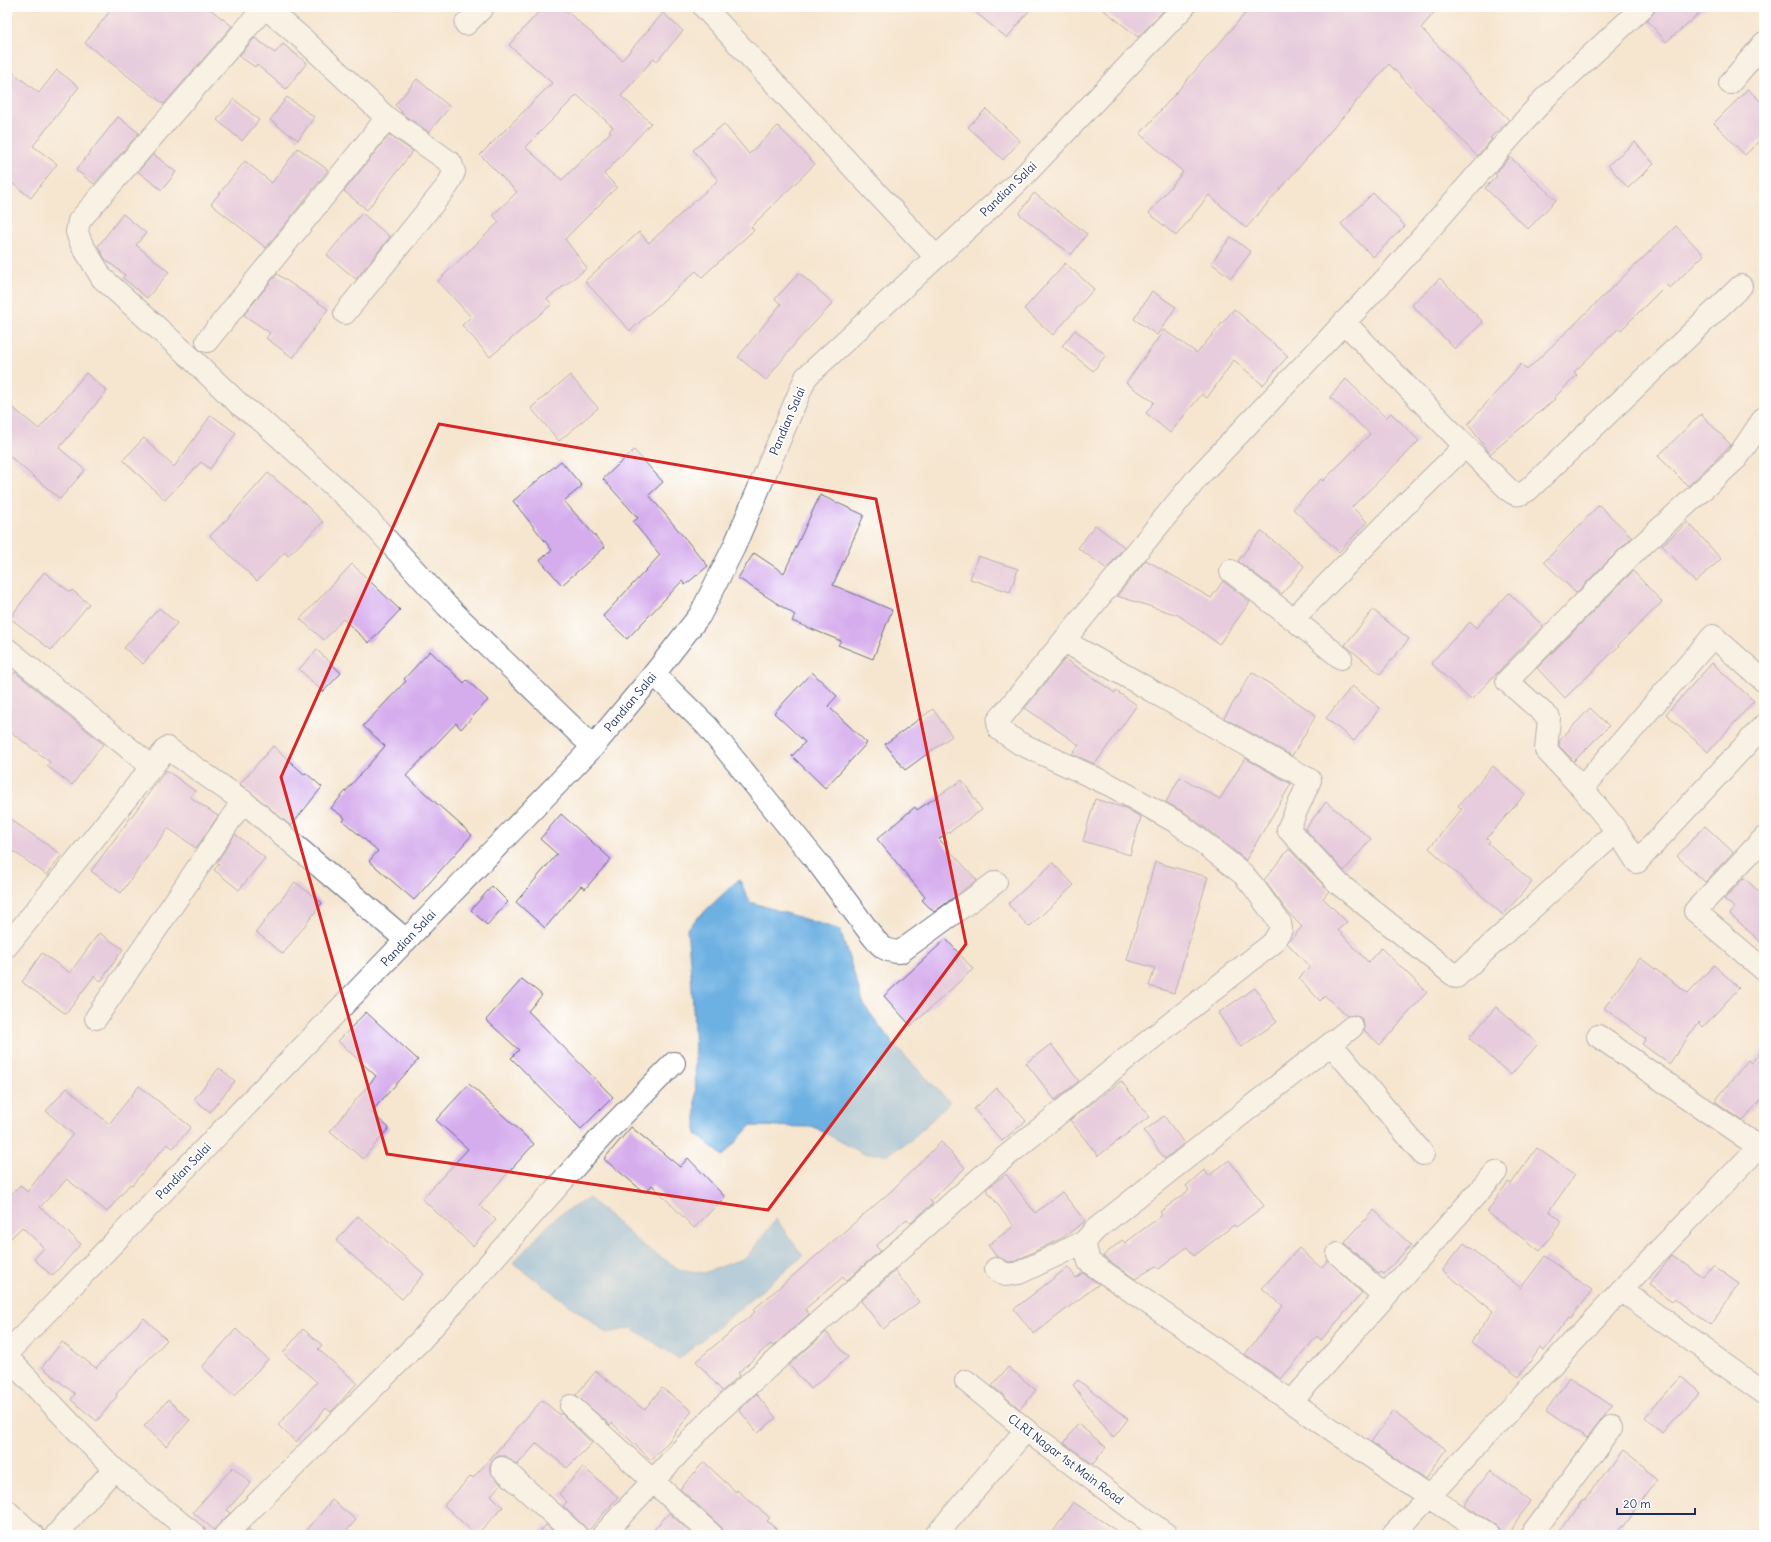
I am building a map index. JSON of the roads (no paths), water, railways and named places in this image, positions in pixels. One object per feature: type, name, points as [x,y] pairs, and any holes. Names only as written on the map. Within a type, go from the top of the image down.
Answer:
[{"type":"street","points":[[345,313],[448,184],[454,172],[450,162],[387,118],[304,40],[265,7],[80,221],[77,232],[80,243],[102,278],[191,358],[240,405],[263,422],[358,508],[447,606],[593,746]]},
{"type":"street","points":[[466,24],[483,7]]},
{"type":"street","points":[[704,7],[936,257]]},
{"type":"street","name":"Pandian Salai","points":[[7,1353],[593,746],[654,674],[700,615],[734,547],[806,377],[1018,182],[1184,7]]},
{"type":"street","points":[[603,1535],[712,1418],[987,1172],[1127,1058],[1273,943],[1281,929],[1280,923],[1243,874],[1178,823],[1110,785],[1019,743],[999,729],[998,721],[1198,477],[1390,274],[1544,99],[1643,7]]},
{"type":"street","points":[[1730,83],[1764,43]]},
{"type":"street","points":[[207,341],[387,118]]},
{"type":"street","points":[[1344,322],[1514,495],[1521,495],[1741,286]]},
{"type":"street","points":[[1764,418],[1737,458],[1629,557],[1507,681],[1549,718],[1546,750],[1582,788],[1618,831],[1637,862],[1764,725]]},
{"type":"street","points":[[1293,619],[1465,446]]},
{"type":"street","points":[[1231,571],[1341,658]]},
{"type":"street","points":[[1582,788],[1713,636],[1764,681]]},
{"type":"street","points":[[1064,641],[1310,780],[1288,829],[1339,884],[1456,977],[1618,831]]},
{"type":"street","points":[[10,658],[152,767]]},
{"type":"street","points":[[654,674],[707,726],[818,863],[873,937],[890,952],[900,952],[996,882]]},
{"type":"street","points":[[7,946],[167,748],[243,801],[406,940]]},
{"type":"street","points":[[96,1018],[243,801]]},
{"type":"street","points":[[1761,960],[1695,911],[1764,838]]},
{"type":"street","points":[[996,1269],[1006,1275],[1019,1273],[1084,1242],[1096,1229],[1352,1027]]},
{"type":"street","points":[[1393,1535],[1621,1290],[1759,1153],[1598,1036]]},
{"type":"street","points":[[1331,1044],[1423,1154]]},
{"type":"street","points":[[225,1535],[421,1340],[605,1133],[674,1063]]},
{"type":"street","points":[[1292,1401],[1496,1172]]},
{"type":"street","points":[[1084,1242],[1088,1262],[1428,1496],[1488,1535]]},
{"type":"street","points":[[1338,1254],[1385,1297]]},
{"type":"street","points":[[1621,1290],[1764,1392]]},
{"type":"street","points":[[7,1358],[114,1469],[195,1535]]},
{"type":"street","name":"CLRI Nagar 1st Main Road","points":[[966,1381],[1026,1430],[1162,1534]]},
{"type":"street","points":[[571,1406],[712,1535]]},
{"type":"street","points":[[1531,1535],[1611,1427]]},
{"type":"street","points":[[936,1535],[1026,1430]]},
{"type":"street","points":[[502,1468],[576,1535]]},
{"type":"street","points":[[56,1535],[114,1469]]},
{"type":"street","points":[[7,1511],[32,1535]]},
{"type":"water","points":[[739,879],[750,902],[840,930],[864,1005],[893,1044],[950,1102],[911,1140],[889,1154],[863,1154],[814,1127],[750,1126],[723,1156],[696,1134],[694,1031],[687,928]]},
{"type":"water","points":[[589,1198],[641,1244],[679,1269],[704,1273],[747,1257],[776,1219],[803,1256],[679,1359],[632,1328],[607,1333],[513,1263],[557,1216]]}]
